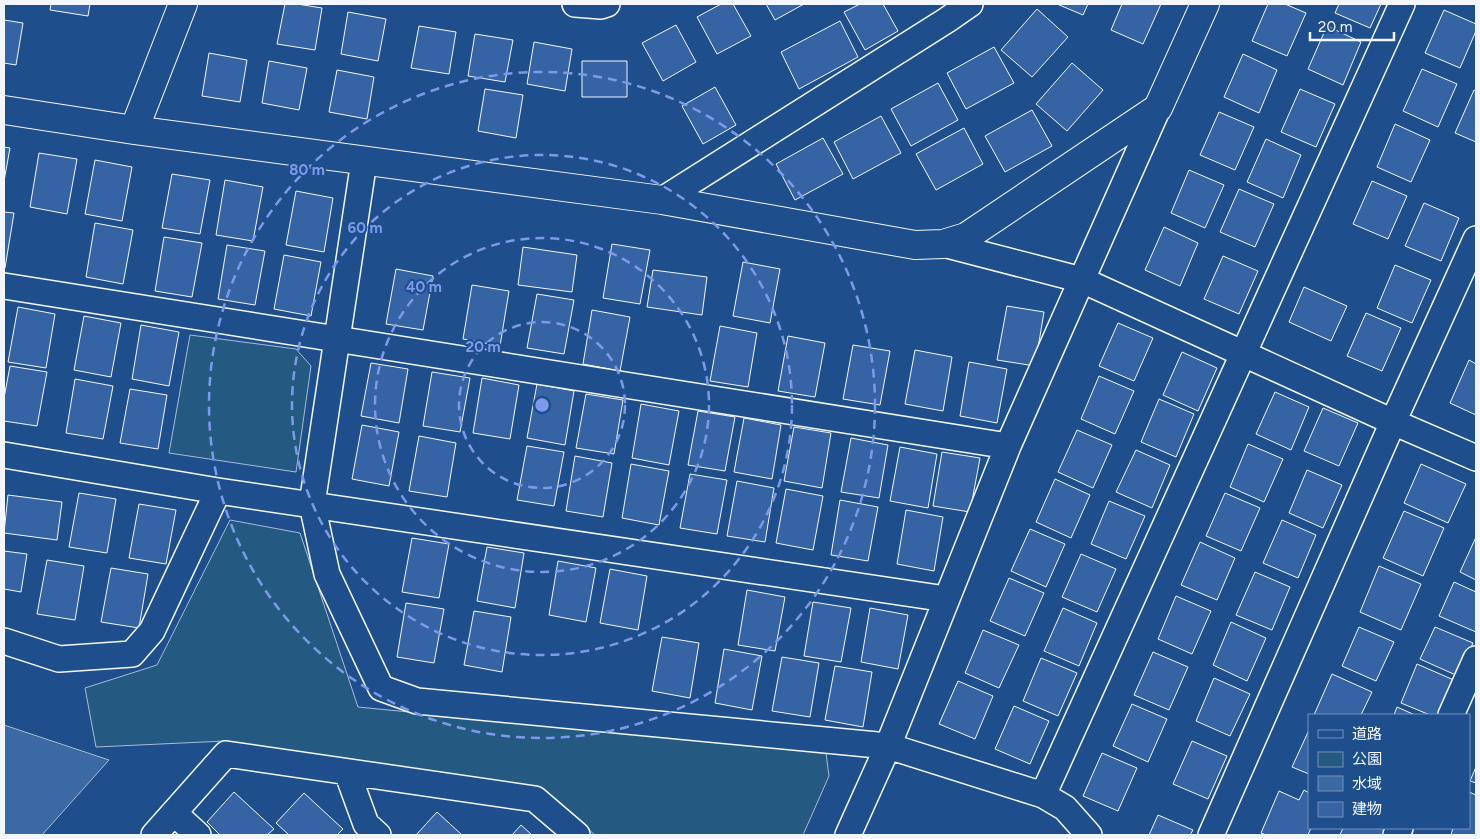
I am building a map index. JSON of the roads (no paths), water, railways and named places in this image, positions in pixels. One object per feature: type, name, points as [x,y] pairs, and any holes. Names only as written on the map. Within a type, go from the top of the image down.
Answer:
[{"type":"street","points":[[134,130],[184,4]]},
{"type":"street","points":[[575,4],[601,6],[607,4]]},
{"type":"street","points":[[662,200],[941,12],[970,4]]},
{"type":"street","points":[[848,835],[888,746],[1008,446],[1205,4]]},
{"type":"street","points":[[1044,795],[1402,4]]},
{"type":"street","points":[[4,110],[134,130],[662,200],[916,245],[943,244],[966,237],[1158,108]]},
{"type":"street","points":[[364,161],[312,504],[327,574],[381,688],[417,701],[888,746],[1044,795],[1065,808],[1089,835]]},
{"type":"street","points":[[1210,835],[1476,239]]},
{"type":"street","points":[[943,244],[1082,280],[1242,354],[1476,458]]},
{"type":"street","points":[[4,286],[1008,446]]},
{"type":"street","points":[[4,455],[218,491],[946,598]]},
{"type":"street","points":[[4,641],[59,659],[132,654],[152,631],[218,491]]},
{"type":"street","points":[[1451,714],[1476,659]]},
{"type":"street","points":[[154,835],[226,754],[535,799],[577,835]]},
{"type":"street","points":[[346,772],[366,824],[378,835]]},
{"type":"street","points":[[174,813],[198,835]]},
{"type":"water","points":[[4,725],[109,760],[42,835],[4,835]]}]
